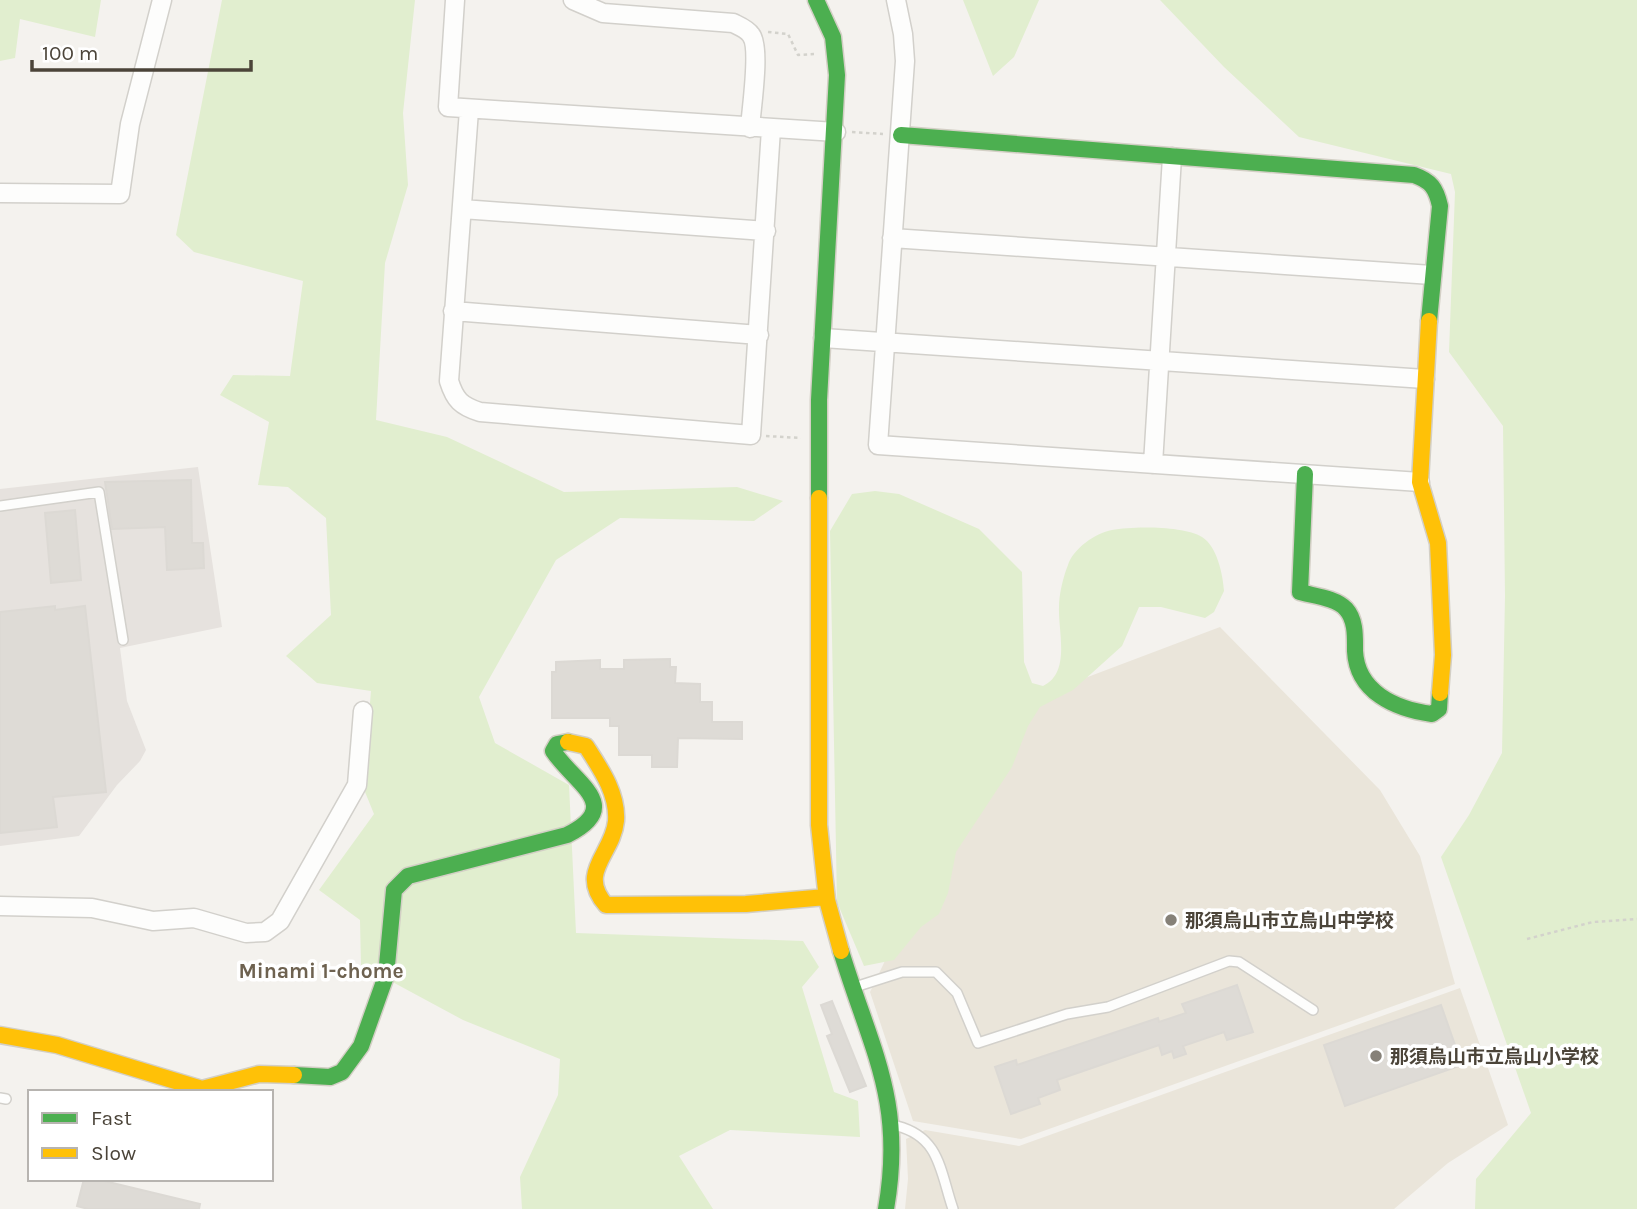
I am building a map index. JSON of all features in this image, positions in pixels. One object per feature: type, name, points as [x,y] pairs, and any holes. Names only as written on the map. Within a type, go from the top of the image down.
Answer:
[{"type":"street","points":[[0,193],[120,194],[130,124],[162,0]]},
{"type":"street","points":[[455,0],[448,107],[836,132]]},
{"type":"street","points":[[573,0],[603,13],[733,23],[752,36],[755,50],[750,128]]},
{"type":"street","points":[[816,0],[827,19],[835,54],[836,132],[818,439],[818,825],[826,897],[853,988],[886,1077],[895,1126],[892,1176],[886,1209]]},
{"type":"street","points":[[895,0],[905,61],[878,445],[1420,482]]},
{"type":"street","points":[[470,110],[449,381],[454,395],[463,407],[480,412],[751,435],[771,129]]},
{"type":"street","points":[[901,135],[1414,175],[1428,180],[1436,190],[1440,206],[1432,275],[1420,482],[1438,542],[1438,608],[1443,655],[1438,709],[1432,715],[1413,713],[1377,693],[1359,673],[1353,621],[1344,607],[1300,592],[1305,474]]},
{"type":"street","points":[[1153,464],[1172,157]]},
{"type":"street","points":[[462,209],[766,231]]},
{"type":"street","points":[[892,237],[1432,275]]},
{"type":"street","points":[[453,311],[759,335]]},
{"type":"street","points":[[823,338],[1425,379]]},
{"type":"street","points":[[0,906],[92,908],[153,921],[194,918],[246,933],[265,932],[280,921],[357,785],[363,711]]},
{"type":"street","points":[[0,1035],[57,1045],[202,1089],[259,1074],[330,1077],[342,1072],[362,1046],[386,976],[394,890],[408,876],[567,835],[584,828],[591,821],[594,808],[590,794],[584,783],[556,759],[552,751],[557,744],[586,746],[613,796],[616,825],[595,871],[593,885],[597,898],[606,905],[757,904],[826,897]]},
{"type":"lane","points":[[0,506],[99,492],[123,640]]},
{"type":"lane","points":[[853,988],[902,972],[936,972],[957,993],[978,1043],[1067,1014],[1108,1007],[1229,961],[1239,962],[1313,1010]]},
{"type":"lane","points":[[895,1126],[923,1136],[931,1146],[953,1209]]},
{"type":"path","points":[[752,36],[780,31],[788,34],[799,55],[835,54]]},
{"type":"path","points":[[836,132],[901,135]]},
{"type":"path","points":[[751,435],[818,439]]},
{"type":"path","points":[[1527,939],[1593,922],[1637,919]]},
{"type":"shaded area","points":[[198,467],[222,627],[120,648],[127,701],[146,750],[140,761],[117,785],[79,836],[0,846],[0,489]]},
{"type":"shaded area","name":"那須烏山市立烏山中学校","points":[[1220,627],[1380,790],[1420,856],[1455,984],[1021,1139],[913,1121],[870,992],[958,809],[1048,692]]},
{"type":"shaded area","name":"那須烏山市立烏山小学校","points":[[1460,988],[1508,1125],[1448,1163],[1394,1209],[905,1209],[908,1179],[906,1139],[925,1130],[1019,1146]]},
{"type":"green space","points":[[0,0],[101,0],[95,37],[20,19],[15,58],[0,61]]},
{"type":"green space","points":[[222,0],[415,0],[403,113],[408,185],[385,263],[376,420],[447,437],[564,492],[737,487],[783,501],[754,521],[620,518],[556,560],[479,697],[495,743],[569,785],[576,933],[803,941],[819,967],[802,987],[834,1092],[858,1101],[860,1137],[730,1130],[679,1156],[713,1209],[522,1209],[520,1177],[558,1095],[560,1059],[463,1020],[361,965],[360,920],[319,890],[374,814],[363,787],[371,691],[317,683],[286,656],[331,615],[326,518],[288,487],[258,485],[269,422],[220,395],[233,375],[290,376],[303,281],[194,252],[176,235]]},
{"type":"green space","points":[[963,0],[1039,0],[1014,57],[993,76]]},
{"type":"green space","points":[[1160,0],[1637,0],[1637,1209],[1475,1209],[1476,1179],[1531,1113],[1441,857],[1469,815],[1502,753],[1505,596],[1503,426],[1449,352],[1455,192],[1451,174],[1299,137],[1224,67]]},
{"type":"green space","points":[[875,491],[899,494],[979,529],[1022,572],[1024,662],[1032,683],[1043,686],[1052,680],[1057,672],[1061,651],[1059,602],[1064,575],[1075,553],[1099,534],[1112,530],[1145,528],[1194,533],[1212,547],[1221,569],[1224,591],[1214,612],[1205,618],[1161,607],[1139,607],[1122,646],[1073,690],[1040,707],[1028,726],[1012,767],[956,852],[948,893],[939,914],[921,927],[894,960],[864,966],[837,902],[830,531],[852,494]]},
{"type":"building","points":[[191,480],[192,543],[203,543],[204,568],[167,570],[165,527],[112,529],[105,482]]},
{"type":"building","points":[[75,510],[81,580],[51,583],[45,513]]},
{"type":"building","points":[[55,606],[55,610],[85,606],[106,792],[53,797],[57,827],[0,833],[0,612]]},
{"type":"building","points":[[670,659],[670,667],[676,667],[675,683],[700,684],[700,702],[712,702],[712,722],[742,722],[742,739],[678,738],[677,767],[652,767],[652,755],[619,755],[619,726],[610,726],[610,718],[552,718],[552,672],[556,672],[556,662],[600,660],[600,669],[624,669],[624,660]]},
{"type":"building","points":[[1237,985],[1253,1032],[1227,1040],[1224,1032],[1183,1046],[1186,1054],[1174,1058],[1172,1051],[1162,1055],[1159,1045],[1057,1080],[1060,1090],[1038,1098],[1040,1104],[1011,1114],[995,1067],[1016,1060],[1017,1065],[1158,1018],[1159,1022],[1186,1013],[1182,1004]]},
{"type":"building","points":[[832,1001],[866,1086],[850,1092],[827,1036],[832,1034],[821,1005]]},
{"type":"building","points":[[1441,1005],[1462,1065],[1345,1106],[1324,1045]]},
{"type":"building","points":[[83,1181],[104,1181],[200,1204],[199,1209],[88,1209],[77,1206]]},
{"type":"traffic: fast","points":[[816,0],[833,37],[837,75],[819,400],[819,498]]},
{"type":"traffic: fast","points":[[901,135],[1414,175],[1432,186],[1440,206],[1429,321]]},
{"type":"traffic: fast","points":[[1305,474],[1300,592],[1331,600],[1346,609],[1353,623],[1357,665],[1370,688],[1380,696],[1405,708],[1432,714],[1439,709],[1440,693]]},
{"type":"traffic: fast","points":[[294,1075],[330,1077],[342,1072],[361,1046],[386,976],[394,890],[408,876],[567,835],[584,824],[592,814],[594,804],[582,784],[553,751],[557,744],[568,742]]},
{"type":"traffic: fast","points":[[841,951],[882,1076],[888,1106],[891,1171],[886,1209]]},
{"type":"traffic: slow","points":[[1429,321],[1420,482],[1438,543],[1443,655],[1440,693]]},
{"type":"traffic: slow","points":[[819,498],[819,825],[827,900],[841,951]]},
{"type":"traffic: slow","points":[[568,742],[586,746],[607,781],[614,801],[614,833],[599,863],[595,883],[606,905],[746,904],[826,897]]},
{"type":"traffic: slow","points":[[0,1035],[57,1045],[202,1089],[259,1074],[294,1075]]},
{"type":"place","name":"那須烏山市立烏山中学校","points":[[1171,920]]},
{"type":"place","name":"那須烏山市立烏山小学校","points":[[1376,1056]]},
{"type":"district","name":"Minami 1-chome","points":[[321,971]]}]
